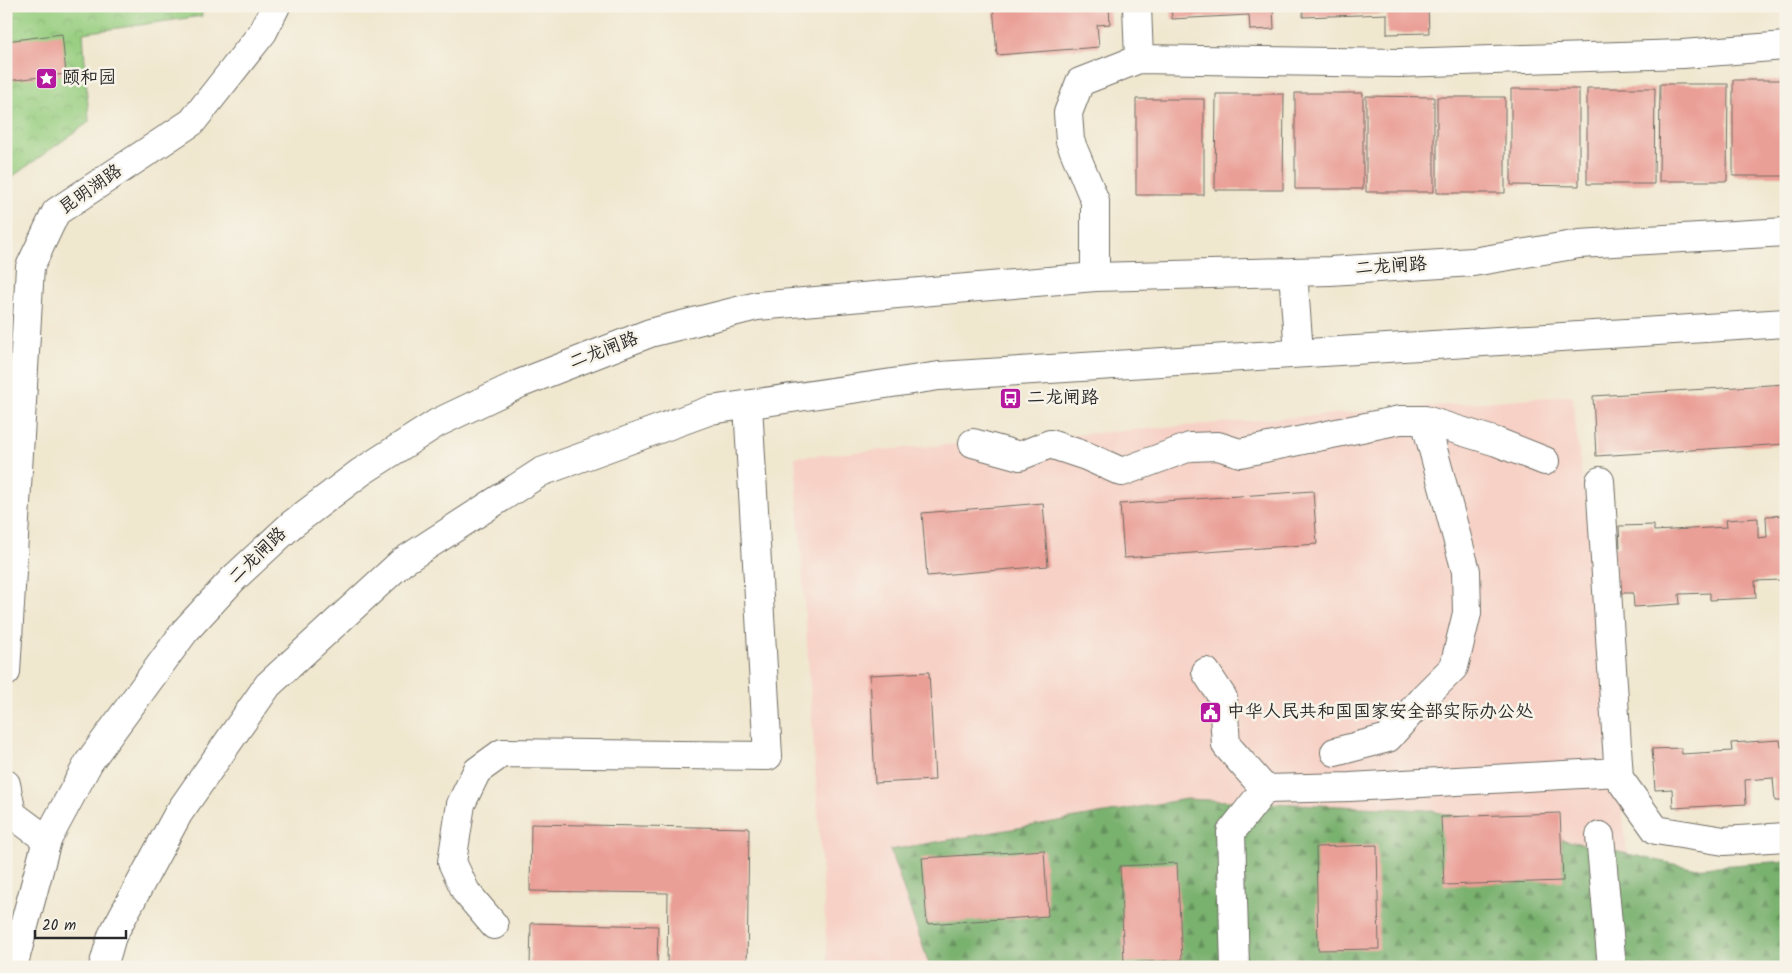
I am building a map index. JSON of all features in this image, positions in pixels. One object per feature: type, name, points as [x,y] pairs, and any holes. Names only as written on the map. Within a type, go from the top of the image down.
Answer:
[{"type":"main road","name":"昆明湖路","points":[[6,672],[30,267],[56,212],[192,122],[260,19],[276,6]]},
{"type":"main road","points":[[1137,6],[1139,59]]},
{"type":"main road","points":[[1095,276],[1095,200],[1070,141],[1068,113],[1080,82],[1139,59],[1399,63],[1683,54],[1786,46]]},
{"type":"main road","name":"二龙闸路","points":[[13,967],[48,840],[89,762],[185,631],[233,579],[291,525],[361,472],[437,423],[519,384],[650,333],[757,306],[1095,276],[1293,272],[1473,262],[1579,244],[1786,232]]},
{"type":"main road","points":[[1293,272],[1299,353]]},
{"type":"main road","points":[[103,967],[112,936],[178,814],[268,685],[402,562],[541,472],[712,410],[939,376],[1786,324]]},
{"type":"main road","points":[[494,925],[466,892],[452,862],[461,804],[477,771],[502,753],[768,756],[748,404]]},
{"type":"main road","points":[[973,443],[1020,456],[1050,444],[1086,456],[1122,472],[1190,447],[1218,446],[1240,453],[1400,420],[1424,420],[1497,442],[1545,461]]},
{"type":"main road","points":[[1335,752],[1388,738],[1424,696],[1454,667],[1467,613],[1466,571],[1424,420]]},
{"type":"main road","points":[[1600,480],[1619,778],[1656,830],[1724,841],[1786,837]]},
{"type":"main road","points":[[1206,672],[1222,698],[1226,745],[1264,789]]},
{"type":"main road","points":[[1264,789],[1350,787],[1618,772]]},
{"type":"main road","points":[[6,784],[12,814],[48,840]]},
{"type":"main road","points":[[1235,967],[1231,832],[1264,789]]},
{"type":"main road","points":[[1600,836],[1612,967]]},
{"type":"shaded area","name":"中华人民共和国国家安全部实际办公处","points":[[1572,395],[1641,967],[828,967],[795,457]]},
{"type":"green space","name":"颐和园","points":[[6,6],[201,6],[202,16],[83,33],[89,122],[6,181]]},
{"type":"green space","points":[[1186,799],[1427,810],[1692,868],[1786,861],[1786,967],[930,967],[890,850]]},
{"type":"building","points":[[993,6],[1109,6],[1110,24],[1097,25],[1099,47],[997,55]]},
{"type":"building","points":[[1171,6],[1273,6],[1274,29],[1250,30],[1249,15],[1172,19]]},
{"type":"building","points":[[1303,6],[1428,6],[1429,33],[1387,34],[1387,14],[1303,17]]},
{"type":"building","points":[[62,34],[66,74],[6,81],[6,41]]},
{"type":"building","points":[[1733,80],[1786,80],[1786,176],[1733,176]]},
{"type":"building","points":[[1660,84],[1728,84],[1727,181],[1659,181]]},
{"type":"building","points":[[1587,88],[1655,88],[1654,184],[1587,184]]},
{"type":"building","points":[[1511,89],[1579,89],[1579,186],[1511,185]]},
{"type":"building","points":[[1295,93],[1363,93],[1363,189],[1295,189]]},
{"type":"building","points":[[1216,94],[1284,94],[1283,190],[1215,190]]},
{"type":"building","points":[[1366,96],[1434,97],[1434,192],[1366,192]]},
{"type":"building","points":[[1437,97],[1505,97],[1505,193],[1437,193]]},
{"type":"building","points":[[1136,99],[1204,99],[1204,195],[1136,195]]},
{"type":"building","points":[[1786,384],[1786,444],[1596,456],[1593,396]]},
{"type":"building","points":[[1313,491],[1317,544],[1124,558],[1120,504]]},
{"type":"building","points":[[1043,503],[1048,566],[927,576],[922,513]]},
{"type":"building","points":[[1786,515],[1786,594],[1782,594],[1781,580],[1755,581],[1756,598],[1710,600],[1710,593],[1679,594],[1680,604],[1634,607],[1633,593],[1616,593],[1614,547],[1620,547],[1619,526],[1654,525],[1654,531],[1727,527],[1726,520],[1758,518],[1758,538],[1767,537],[1766,516]]},
{"type":"building","points":[[929,672],[935,780],[875,783],[870,675]]},
{"type":"building","points":[[1780,740],[1781,747],[1786,747],[1786,801],[1775,801],[1773,778],[1745,780],[1746,804],[1673,808],[1672,789],[1655,790],[1652,749],[1681,748],[1682,754],[1732,751],[1731,743]]},
{"type":"building","points":[[1560,813],[1563,881],[1444,885],[1441,817]]},
{"type":"building","points":[[531,824],[749,828],[747,967],[667,967],[668,893],[530,891]]},
{"type":"building","points":[[1377,845],[1379,949],[1318,950],[1316,847]]},
{"type":"building","points":[[1044,850],[1048,916],[927,924],[922,858]]},
{"type":"building","points":[[1177,863],[1182,960],[1124,963],[1120,866]]},
{"type":"building","points":[[531,923],[658,926],[657,967],[530,967]]},
{"type":"place","name":"颐和园","points":[[46,78]]},
{"type":"place","name":"二龙闸路","points":[[1011,398]]},
{"type":"place","name":"中华人民共和国国家安全部实际办公处","points":[[1211,712]]}]
